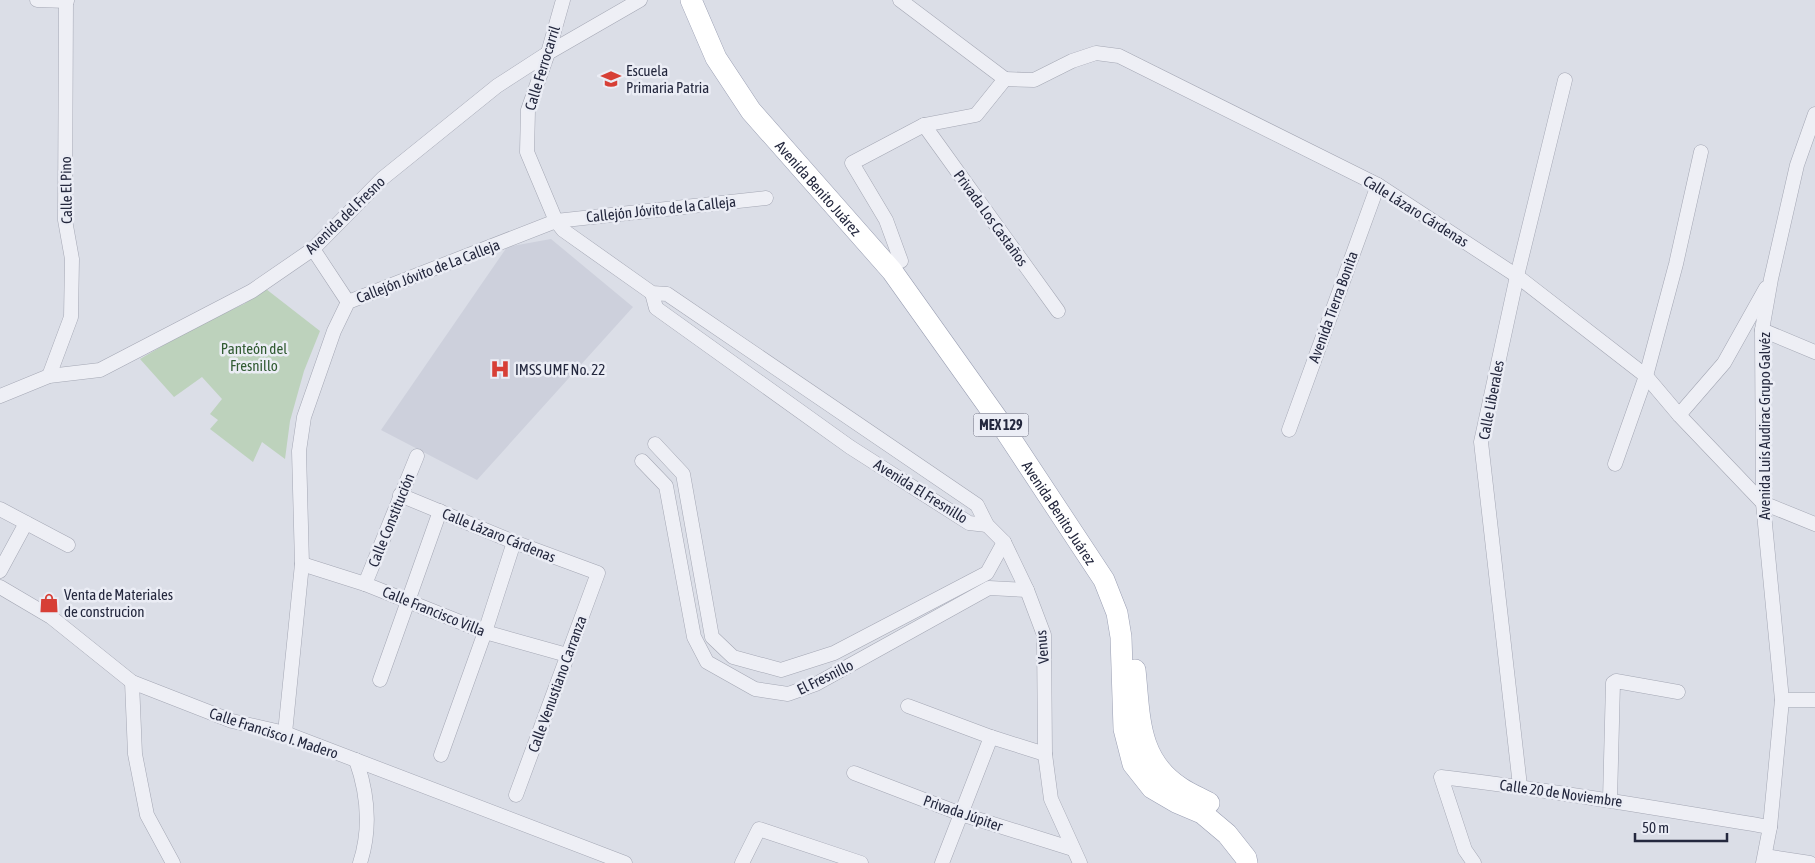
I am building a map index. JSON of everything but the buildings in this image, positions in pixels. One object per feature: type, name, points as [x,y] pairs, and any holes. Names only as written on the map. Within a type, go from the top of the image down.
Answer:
[{"type":"main road","name":"Avenida Benito Juárez","points":[[691,0],[716,58],[751,111],[892,271],[1000,424],[1104,580],[1117,613],[1121,637],[1124,729],[1133,764],[1152,788],[1176,802],[1202,813],[1227,834],[1246,858],[1246,863]]},
{"type":"main road","name":"Avenida Benito Juárez","points":[[704,0],[725,45],[762,101],[901,261],[1010,413],[1113,571],[1128,606],[1141,726],[1149,753],[1164,774],[1181,788],[1213,806],[1236,825],[1258,855],[1260,863]]},
{"type":"street","points":[[37,0],[66,1]]},
{"type":"street","name":"Calle Ferrocarril","points":[[556,221],[526,152],[528,110],[548,53],[562,0]]},
{"type":"street","name":"Avenida del Fresno","points":[[0,396],[49,376],[100,370],[252,291],[313,249],[384,178],[497,86],[548,53],[640,0]]},
{"type":"street","points":[[900,0],[1005,79],[976,114],[924,125],[852,163],[886,220],[901,261]]},
{"type":"street","name":"Calle El Pino","points":[[49,376],[71,317],[72,259],[65,220],[66,1]]},
{"type":"street","name":"Calle Lázaro Cárdenas","points":[[1005,79],[1034,80],[1072,61],[1096,53],[1119,56],[1378,185],[1517,276],[1646,376],[1679,416],[1763,503]]},
{"type":"street","name":"Calle Liberales","points":[[1520,786],[1481,442],[1517,276],[1565,80]]},
{"type":"street","name":"Avenida Luís Audirac Grupo Galvéz","points":[[1764,859],[1770,827],[1782,700],[1763,503],[1762,330],[1797,165],[1815,114]]},
{"type":"street","name":"Privada Los Castaños","points":[[924,125],[1058,311]]},
{"type":"street","points":[[1615,464],[1646,376],[1676,264],[1701,152]]},
{"type":"street","name":"Avenida Tierra Bonita","points":[[1289,430],[1378,185]]},
{"type":"street","name":"Callejón Jóvito de la Calleja","points":[[556,221],[766,198]]},
{"type":"street","name":"Avenida El Fresnillo","points":[[556,221],[563,230],[652,293],[667,294],[976,505],[987,525]]},
{"type":"street","name":"Callejón Jóvito de La Calleja","points":[[285,733],[302,564],[299,451],[304,417],[334,331],[348,302],[556,221]]},
{"type":"street","points":[[313,249],[348,302]]},
{"type":"street","points":[[1679,416],[1724,363],[1772,278]]},
{"type":"street","name":"Avenida El Fresnillo","points":[[652,293],[656,308],[850,447],[969,523],[987,525]]},
{"type":"street","points":[[1762,330],[1815,352]]},
{"type":"street","name":"El Fresnillo","points":[[655,444],[683,474],[712,637],[733,656],[781,670],[834,653],[987,573]]},
{"type":"street","name":"Calle Constitución","points":[[365,584],[417,456]]},
{"type":"street","points":[[642,461],[666,486],[694,637],[707,662],[722,646]]},
{"type":"street","name":"Calle Lázaro Cárdenas","points":[[400,495],[514,542],[598,573]]},
{"type":"street","points":[[1763,503],[1815,524]]},
{"type":"street","points":[[0,509],[68,545]]},
{"type":"street","points":[[380,680],[440,512]]},
{"type":"street","points":[[0,571],[26,523]]},
{"type":"street","name":"Venus","points":[[987,525],[1004,542],[1027,590],[1044,634],[1044,754],[1051,799],[1080,863]]},
{"type":"street","points":[[441,755],[485,632],[514,542]]},
{"type":"street","points":[[992,588],[987,573],[1004,542]]},
{"type":"street","name":"Calle Francisco Villa","points":[[302,564],[365,584],[485,632],[567,655]]},
{"type":"street","name":"Calle Venustiano Carranza","points":[[516,795],[598,573]]},
{"type":"street","name":"Calle Francisco I. Madero","points":[[0,587],[52,617],[132,682],[232,721],[285,733],[625,863]]},
{"type":"street","name":"El Fresnillo","points":[[707,662],[755,689],[788,694],[816,684],[989,588],[1027,590]]},
{"type":"street","points":[[1610,800],[1613,683],[1616,681],[1678,692]]},
{"type":"street","points":[[132,682],[135,754],[147,815],[173,863]]},
{"type":"street","points":[[1782,700],[1815,700]]},
{"type":"street","points":[[908,706],[991,737],[1044,754]]},
{"type":"street","points":[[942,863],[991,737]]},
{"type":"street","points":[[356,760],[363,780],[368,823],[360,863]]},
{"type":"street","name":"Privada Júpiter","points":[[854,773],[961,814],[1074,849]]},
{"type":"street","name":"Calle 20 de Noviembre","points":[[1474,863],[1465,850],[1441,777],[1520,786],[1770,827]]},
{"type":"street","points":[[742,863],[759,829],[861,863]]},
{"type":"street","points":[[1764,859],[1810,863]]},
{"type":"shaded area","name":"IMSS UMF No. 22","points":[[551,239],[633,307],[477,480],[381,430],[507,247]]},
{"type":"green space","name":"Panteón del Fresnillo","points":[[266,289],[320,331],[304,371],[290,421],[285,459],[262,442],[253,462],[210,429],[218,420],[210,414],[222,399],[202,377],[174,397],[140,359],[193,328],[244,304]]},
{"type":"place","name":"Escuela Primaria Patria","points":[[611,79]]},
{"type":"place","name":"IMSS UMF No. 22","points":[[500,369]]},
{"type":"place","name":"Venta de Materiales de construcion","points":[[49,603]]}]
